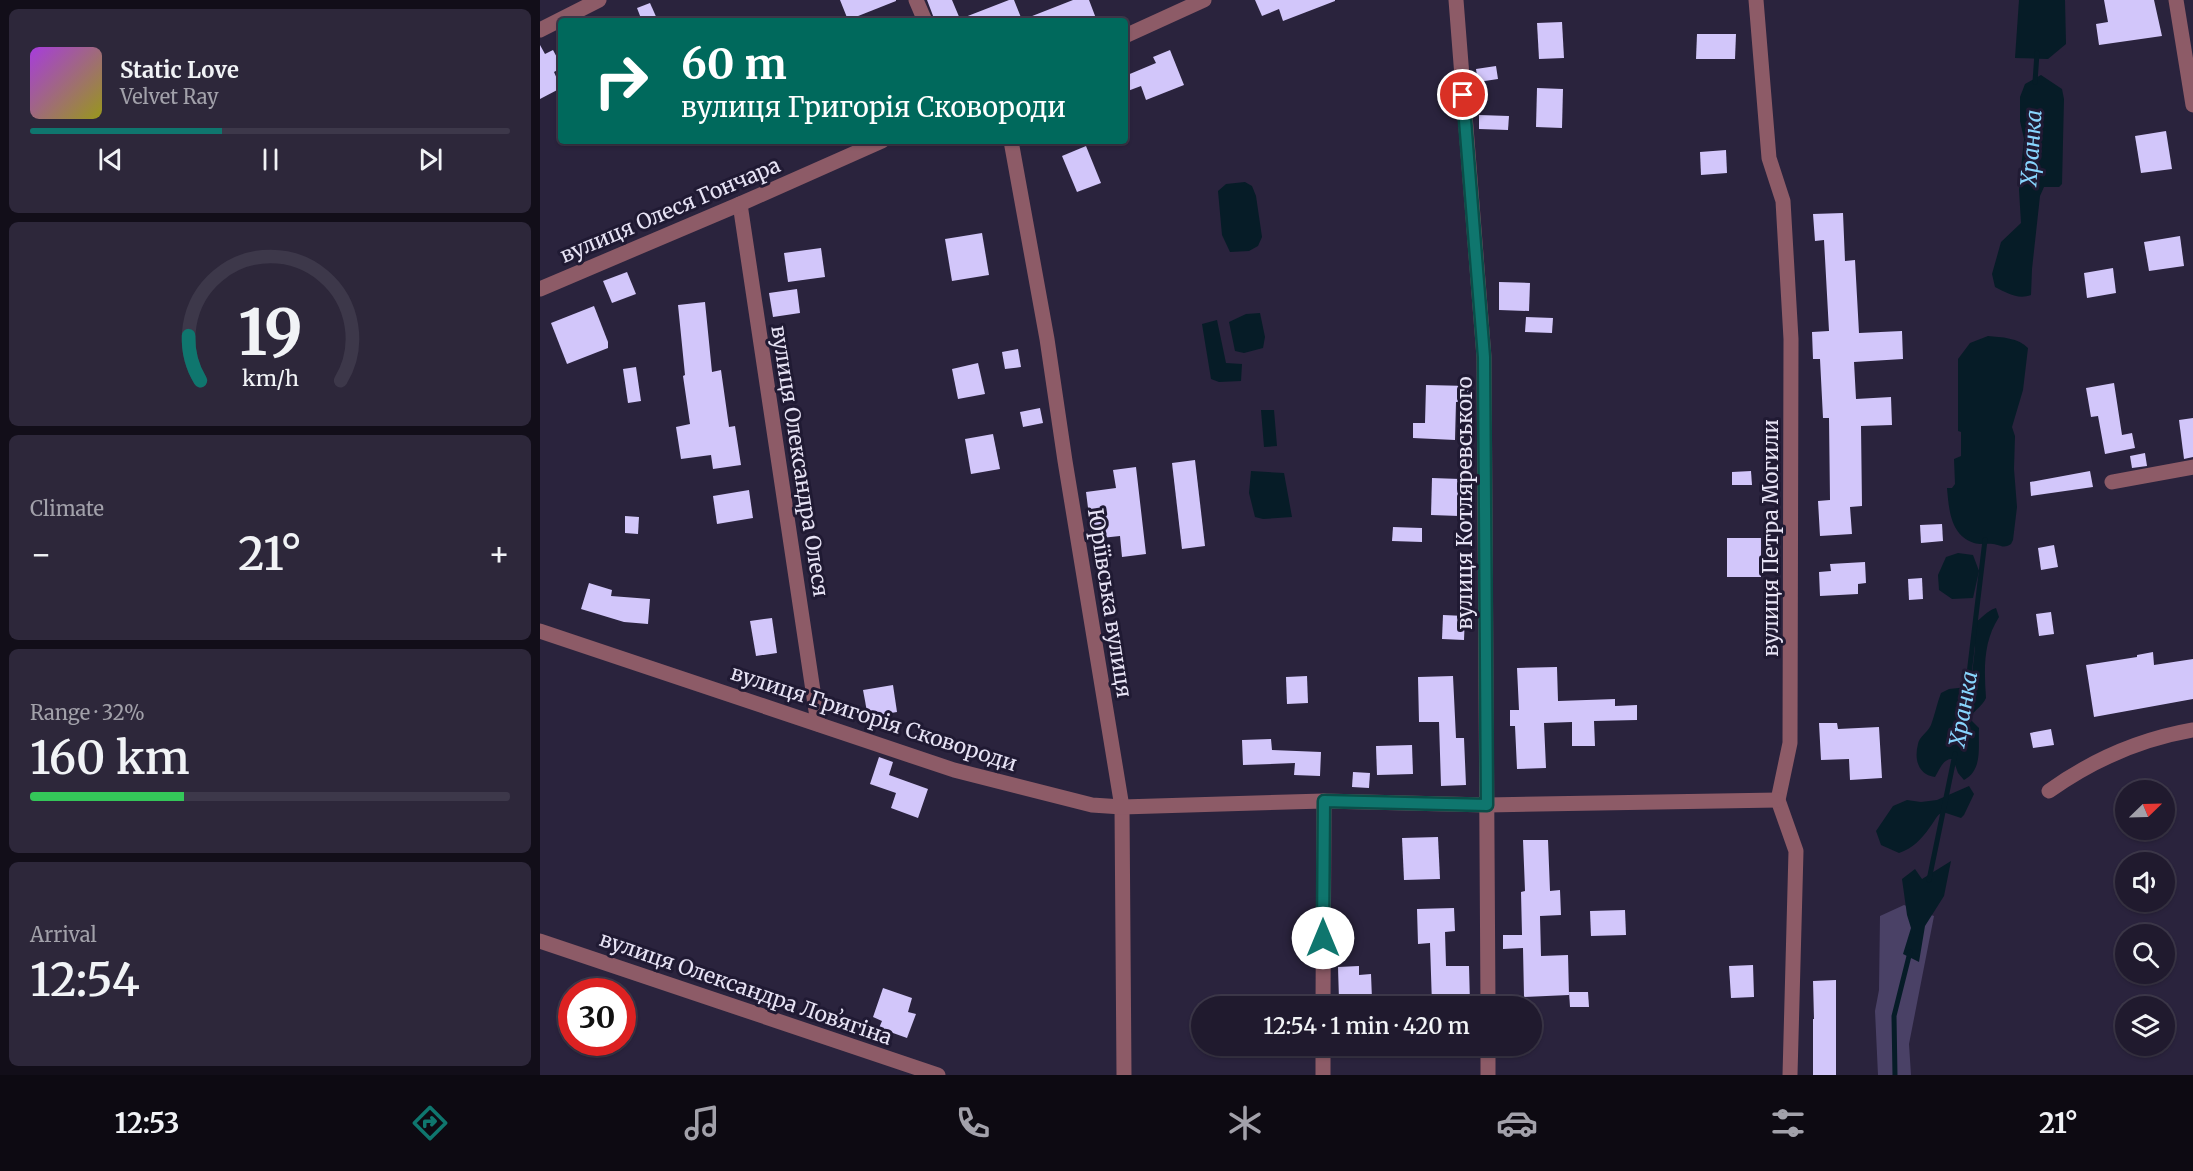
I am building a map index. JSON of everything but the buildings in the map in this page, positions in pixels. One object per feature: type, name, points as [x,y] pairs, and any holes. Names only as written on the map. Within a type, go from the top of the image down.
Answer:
[{"type":"street","points":[[564,18],[599,0]]},
{"type":"street","points":[[916,0],[924,18]]},
{"type":"street","points":[[1128,35],[1204,0]]},
{"type":"street","name":"вулиця Котляревського","points":[[1456,0],[1484,357],[1488,996]]},
{"type":"street","name":"вулиця Петра Могили","points":[[1756,0],[1769,158],[1783,201],[1791,339],[1790,743],[1778,800]]},
{"type":"street","points":[[2176,0],[2193,105]]},
{"type":"street","points":[[540,30],[558,21]]},
{"type":"street","name":"вулиця Олеся Гончара","points":[[540,289],[875,144]]},
{"type":"street","name":"Юріївська вулиця","points":[[1012,144],[1047,339],[1122,807],[1124,1075]]},
{"type":"street","name":"вулиця Олександра Олеся","points":[[740,204],[818,724]]},
{"type":"street","points":[[2112,482],[2193,467]]},
{"type":"street","name":"вулиця Григорія Сковороди","points":[[540,631],[954,770],[1092,805],[1122,807],[1324,801],[1487,805],[1778,800]]},
{"type":"street","points":[[2049,791],[2076,771],[2131,747],[2193,730]]},
{"type":"street","points":[[1778,800],[1796,851],[1790,1075]]},
{"type":"street","points":[[1323,996],[1324,801]]},
{"type":"street","name":"вулиця Олександра Ловʼягіна","points":[[540,941],[938,1075]]},
{"type":"street","points":[[1323,1056],[1323,1075]]},
{"type":"street","points":[[1488,1056],[1488,1075]]},
{"type":"shaded area","points":[[1904,905],[1934,916],[1909,1044],[1911,1075],[1878,1075],[1875,1011],[1879,990],[1880,916]]},
{"type":"water","points":[[2019,0],[2065,0],[2066,44],[2048,59],[2015,58]]},
{"type":"water","points":[[2041,75],[2062,89],[2064,99],[2062,184],[2059,187],[2044,187],[2040,196],[2031,295],[2022,297],[1995,287],[1992,274],[2001,242],[2021,223],[2019,190],[2024,139],[2020,121],[2020,97],[2025,84]]},
{"type":"water","points":[[1245,182],[1252,186],[1256,196],[1262,237],[1258,246],[1249,251],[1230,252],[1222,235],[1218,191],[1226,184]]},
{"type":"water","points":[[1260,313],[1265,337],[1263,348],[1244,353],[1235,351],[1229,322],[1246,314]]},
{"type":"water","points":[[1217,320],[1226,363],[1242,364],[1241,381],[1219,382],[1211,379],[1202,324]]},
{"type":"water","points":[[1988,336],[2015,340],[2028,348],[2023,390],[2012,427],[2015,436],[2014,469],[2017,507],[2013,540],[2011,544],[2004,546],[1974,543],[1960,534],[1952,520],[1947,488],[1952,488],[1955,484],[1954,459],[1961,456],[1961,432],[1958,431],[1958,359],[1970,343]]},
{"type":"water","points":[[1261,410],[1274,410],[1277,446],[1264,447]]},
{"type":"water","points":[[1251,471],[1284,473],[1292,517],[1263,519],[1255,517],[1249,493]]},
{"type":"water","points":[[1958,553],[1973,555],[1979,571],[1973,598],[1952,599],[1939,590],[1938,575],[1946,557]]},
{"type":"water","points":[[1996,608],[1999,617],[1987,646],[1986,698],[1971,716],[1972,721],[1979,728],[1977,764],[1970,776],[1964,780],[1958,773],[1953,759],[1944,762],[1935,777],[1929,776],[1921,770],[1917,761],[1919,741],[1931,725],[1941,693],[1949,689],[1968,687],[1971,683],[1975,648],[1974,623]]},
{"type":"water","points":[[1969,786],[1974,794],[1961,818],[1941,813],[1920,840],[1899,853],[1881,845],[1876,831],[1893,806],[1907,800],[1921,802],[1937,800]]},
{"type":"water","points":[[1951,861],[1944,896],[1925,926],[1919,962],[1903,954],[1911,928],[1902,879],[1915,869],[1922,879]]},
{"type":"waterway","name":"Хранка","points":[[2035,82],[2037,53]]},
{"type":"waterway","name":"Хранка","points":[[1967,691],[1985,540]]},
{"type":"waterway","name":"Хранка","points":[[1929,880],[1955,754]]},
{"type":"waterway","name":"Хранка","points":[[1895,1075],[1894,1016],[1910,952]]},
{"type":"route","points":[[1323,938],[1324,801],[1487,805],[1484,357],[1463,95]]}]
